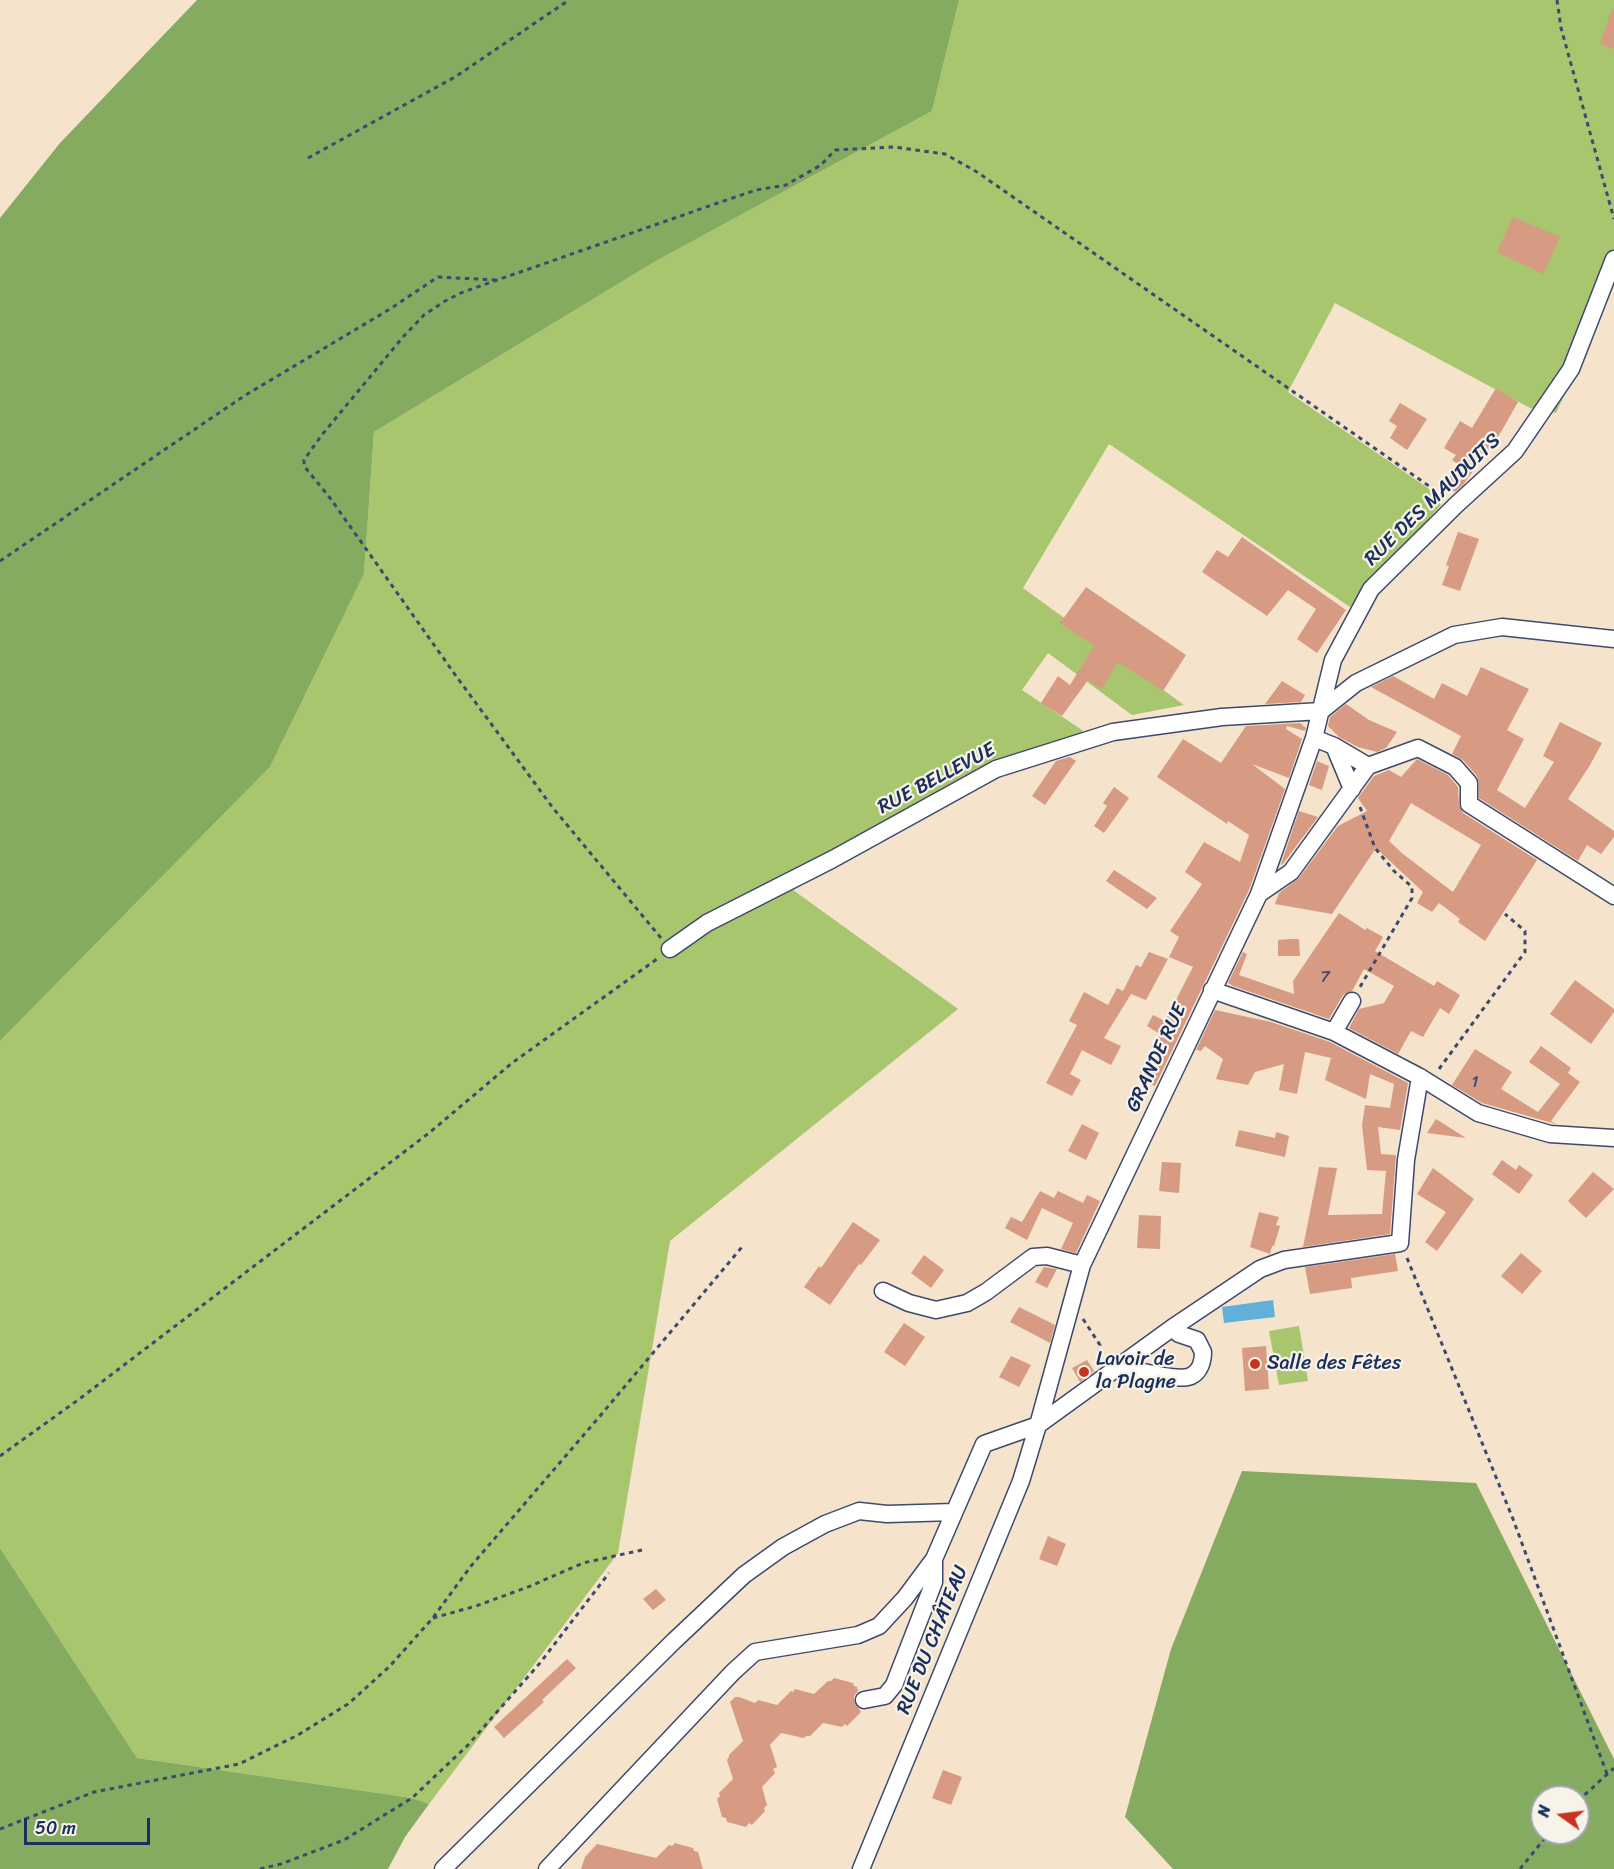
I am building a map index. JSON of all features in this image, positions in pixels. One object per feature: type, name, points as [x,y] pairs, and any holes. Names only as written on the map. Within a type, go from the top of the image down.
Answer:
[{"type":"street","name":"RUE DES MAUDUITS","points":[[1321,711],[1333,660],[1371,589],[1456,505],[1515,451],[1571,369],[1614,259]]},
{"type":"street","points":[[1321,711],[1356,683],[1454,635],[1502,627],[1614,639]]},
{"type":"street","name":"RUE BELLEVUE","points":[[670,949],[707,923],[833,859],[996,769],[1113,732],[1222,717],[1321,711]]},
{"type":"street","name":"GRANDE RUE","points":[[1038,1425],[1082,1265],[1259,894],[1314,738],[1321,711]]},
{"type":"street","points":[[1314,738],[1334,746],[1368,766]]},
{"type":"street","points":[[1334,746],[1352,789]]},
{"type":"street","points":[[1259,894],[1291,872],[1368,766],[1418,748],[1455,767],[1469,783],[1469,804],[1614,896]]},
{"type":"street","points":[[1212,990],[1334,1032],[1425,1080],[1478,1113],[1550,1134],[1614,1138]]},
{"type":"street","points":[[1334,1032],[1352,1001]]},
{"type":"street","points":[[547,1869],[733,1672],[755,1652],[858,1635],[879,1626],[905,1598],[934,1559],[984,1444],[1038,1425],[1172,1328],[1260,1269],[1284,1260],[1400,1242],[1406,1160],[1425,1080]]},
{"type":"street","points":[[883,1292],[909,1303],[936,1310],[967,1303],[986,1292],[1033,1257],[1047,1256],[1082,1265]]},
{"type":"street","points":[[1121,1367],[1177,1378],[1191,1376],[1200,1367],[1203,1358],[1201,1345],[1197,1340],[1179,1334],[1172,1328]]},
{"type":"street","name":"RUE DU CHÂTEAU","points":[[861,1869],[1021,1481],[1038,1425]]},
{"type":"street","points":[[443,1869],[674,1641],[744,1575],[783,1546],[825,1524],[860,1511],[887,1514],[954,1512]]},
{"type":"street","points":[[864,1700],[885,1696],[894,1685],[934,1582],[934,1559]]},
{"type":"path","points":[[308,158],[455,77],[569,0]]},
{"type":"path","points":[[1557,0],[1562,28],[1614,219]]},
{"type":"path","points":[[0,1456],[78,1400],[420,1140],[512,1063],[670,949],[554,808],[456,676],[330,498],[304,466],[304,460],[327,428],[403,337],[424,315],[445,301],[463,292],[719,202],[756,190],[786,185],[821,165],[836,150],[894,147],[945,154],[977,172],[1456,505]]},
{"type":"path","points":[[0,561],[244,396],[390,309],[438,277],[498,280]]},
{"type":"path","points":[[1352,789],[1375,848],[1394,871],[1412,887],[1412,898],[1352,1001]]},
{"type":"path","points":[[1425,1080],[1525,952],[1525,931],[1504,914]]},
{"type":"path","points":[[1400,1242],[1514,1519],[1607,1773]]},
{"type":"path","points":[[0,1829],[94,1792],[239,1764],[298,1735],[348,1704],[389,1667],[432,1618],[471,1566],[742,1247]]},
{"type":"path","points":[[1070,1308],[1078,1311],[1100,1346],[1101,1360],[1097,1363]]},
{"type":"path","points":[[432,1618],[476,1606],[583,1563],[642,1550]]},
{"type":"path","points":[[260,1869],[281,1864],[344,1840],[412,1798],[468,1745],[540,1663],[609,1573]]},
{"type":"path","points":[[1590,1790],[1614,1767]]},
{"type":"path","points":[[1520,1869],[1539,1845]]},
{"type":"green space","points":[[197,0],[959,0],[932,111],[656,261],[374,432],[364,574],[270,767],[0,1041],[0,218],[60,143]]},
{"type":"green space","points":[[959,0],[1614,0],[1614,286],[1556,413],[1530,408],[1335,303],[1288,392],[1432,491],[1441,505],[1350,607],[1109,444],[1023,588],[1184,705],[1132,715],[1048,653],[1022,690],[1082,730],[1083,746],[1008,771],[862,849],[793,890],[958,1009],[670,1241],[618,1553],[429,1804],[412,1798],[137,1758],[0,1548],[0,1041],[270,767],[364,574],[374,432],[656,261],[932,111]]},
{"type":"green space","points":[[1299,1326],[1308,1381],[1279,1385],[1269,1331]]},
{"type":"green space","points":[[1242,1471],[1476,1483],[1614,1759],[1614,1869],[1173,1869],[1125,1817],[1171,1649]]},
{"type":"green space","points":[[0,1548],[137,1758],[412,1798],[429,1804],[405,1837],[388,1869],[0,1869]]},
{"type":"water","points":[[1273,1300],[1275,1317],[1224,1323],[1222,1307]]},
{"type":"building","points":[[1612,9],[1614,9],[1614,49],[1600,44]]},
{"type":"building","points":[[1513,217],[1560,237],[1543,274],[1497,252]]},
{"type":"building","points":[[1496,388],[1518,402],[1501,432],[1463,485],[1455,492],[1444,485],[1458,464],[1452,460],[1456,455],[1444,448],[1460,421],[1472,428]]},
{"type":"building","points":[[1400,403],[1427,419],[1407,450],[1390,438],[1397,426],[1389,421]]},
{"type":"building","points":[[1458,532],[1479,539],[1460,591],[1442,585],[1449,566],[1446,565]]},
{"type":"building","points":[[1242,537],[1346,610],[1317,653],[1297,639],[1316,609],[1288,590],[1267,616],[1202,572],[1217,550],[1228,557]]},
{"type":"building","points":[[1086,587],[1186,655],[1163,691],[1118,662],[1102,689],[1088,680],[1062,716],[1041,703],[1058,676],[1070,685],[1094,646],[1060,623]]},
{"type":"building","points":[[1481,667],[1529,689],[1507,730],[1524,739],[1497,790],[1525,808],[1554,762],[1543,756],[1560,722],[1602,743],[1568,799],[1614,831],[1614,837],[1601,854],[1587,845],[1578,861],[1479,798],[1477,776],[1463,760],[1452,754],[1461,736],[1371,687],[1393,676],[1434,699],[1442,683],[1467,696]]},
{"type":"building","points":[[1282,681],[1305,695],[1301,702],[1265,704]]},
{"type":"building","points":[[1346,704],[1369,720],[1397,732],[1386,748],[1377,752],[1358,747],[1339,737],[1328,726],[1330,717]]},
{"type":"building","points":[[1300,723],[1306,728],[1305,731],[1287,726],[1286,729],[1302,739],[1289,778],[1252,764],[1285,789],[1249,890],[1155,1086],[1137,1078],[1160,1034],[1147,1026],[1153,1015],[1165,1021],[1193,967],[1169,957],[1179,937],[1170,931],[1202,884],[1185,872],[1204,842],[1240,862],[1249,835],[1228,821],[1227,824],[1157,777],[1183,739],[1221,763],[1246,726]]},
{"type":"building","points":[[1070,757],[1076,761],[1045,805],[1032,796],[1056,761]]},
{"type":"building","points":[[1417,759],[1448,775],[1458,787],[1459,805],[1463,813],[1537,860],[1485,941],[1458,922],[1460,919],[1439,903],[1432,912],[1417,903],[1423,892],[1376,848],[1332,914],[1275,904],[1279,893],[1299,878],[1338,826],[1367,811],[1358,798],[1374,776],[1389,770],[1401,777]],"holes":[[[1411,803],[1481,845],[1453,892],[1389,841]]]},
{"type":"building","points":[[1317,761],[1329,766],[1322,790],[1309,785]]},
{"type":"building","points":[[1114,787],[1129,798],[1104,833],[1094,826],[1107,806],[1103,803]]},
{"type":"building","points":[[1299,811],[1318,817],[1282,865],[1281,864]]},
{"type":"building","points":[[1114,870],[1157,898],[1147,909],[1106,881]]},
{"type":"building","points":[[1339,913],[1365,930],[1367,928],[1383,937],[1375,951],[1434,986],[1437,981],[1460,995],[1449,1014],[1440,1008],[1423,1037],[1411,1031],[1398,1054],[1349,1028],[1359,1009],[1384,1003],[1394,986],[1364,969],[1352,991],[1343,995],[1329,1019],[1228,983],[1243,952],[1247,954],[1239,975],[1294,994],[1293,981]]},
{"type":"building","points":[[1299,939],[1300,956],[1278,956],[1278,940]]},
{"type":"building","points":[[1149,952],[1168,959],[1146,1000],[1131,994],[1104,1038],[1121,1046],[1111,1065],[1082,1050],[1070,1074],[1081,1080],[1072,1096],[1046,1083],[1077,1025],[1069,1021],[1084,992],[1108,1005],[1117,988],[1123,991],[1136,965],[1141,967]]},
{"type":"building","points":[[1575,980],[1614,1009],[1591,1044],[1550,1014]]},
{"type":"building","points":[[1215,1010],[1271,1022],[1330,1042],[1408,1083],[1400,1130],[1378,1127],[1381,1154],[1396,1155],[1390,1234],[1303,1247],[1319,1167],[1337,1168],[1328,1215],[1382,1214],[1386,1171],[1367,1170],[1362,1125],[1365,1105],[1390,1108],[1394,1084],[1370,1074],[1366,1099],[1325,1080],[1331,1058],[1305,1052],[1297,1094],[1279,1090],[1284,1064],[1255,1072],[1248,1085],[1216,1079],[1223,1059],[1205,1046],[1201,1051],[1196,1050]]},
{"type":"building","points":[[1541,1046],[1571,1068],[1568,1073],[1580,1082],[1551,1121],[1556,1124],[1482,1103],[1452,1085],[1475,1049],[1512,1072],[1501,1089],[1538,1112],[1560,1084],[1529,1062]]},
{"type":"building","points":[[1436,1119],[1466,1138],[1427,1133]]},
{"type":"building","points":[[1082,1124],[1099,1133],[1086,1160],[1068,1151]]},
{"type":"building","points":[[1239,1130],[1275,1138],[1276,1132],[1289,1136],[1285,1157],[1235,1146]]},
{"type":"building","points":[[1502,1160],[1516,1170],[1519,1165],[1533,1175],[1519,1194],[1492,1174]]},
{"type":"building","points":[[1162,1162],[1181,1163],[1179,1193],[1159,1191]]},
{"type":"building","points":[[1433,1168],[1474,1199],[1437,1251],[1425,1242],[1446,1212],[1417,1194]]},
{"type":"building","points":[[1593,1172],[1614,1189],[1586,1218],[1568,1201]]},
{"type":"building","points":[[1040,1191],[1054,1198],[1058,1191],[1083,1203],[1087,1195],[1100,1201],[1076,1253],[1061,1249],[1073,1223],[1042,1208],[1027,1240],[1005,1228],[1011,1217],[1022,1222]]},
{"type":"building","points":[[1259,1212],[1279,1217],[1276,1225],[1280,1226],[1270,1254],[1250,1247]]},
{"type":"building","points":[[1139,1215],[1161,1216],[1160,1249],[1137,1248]]},
{"type":"building","points":[[853,1222],[880,1240],[861,1265],[859,1264],[830,1305],[804,1287],[819,1266],[821,1268]]},
{"type":"building","points":[[1521,1253],[1542,1271],[1522,1294],[1501,1276]]},
{"type":"building","points":[[1395,1254],[1398,1271],[1351,1278],[1352,1288],[1310,1294],[1305,1267]]},
{"type":"building","points":[[924,1255],[944,1270],[931,1288],[911,1273]]},
{"type":"building","points":[[1044,1267],[1057,1269],[1047,1288],[1035,1282]]},
{"type":"building","points":[[1019,1307],[1055,1325],[1050,1343],[1010,1322]]},
{"type":"building","points":[[904,1323],[925,1337],[905,1366],[884,1352]]},
{"type":"building","name":"Salle des Fêtes","points":[[1266,1346],[1269,1389],[1245,1391],[1242,1348]]},
{"type":"building","points":[[1011,1356],[1031,1365],[1019,1387],[999,1377]]},
{"type":"building","name":"Lavoir de la Plagne","points":[[1087,1360],[1094,1371],[1080,1382],[1072,1368]]},
{"type":"building","points":[[1048,1536],[1066,1544],[1057,1566],[1039,1559]]},
{"type":"building","points":[[656,1589],[666,1600],[653,1610],[643,1599]]},
{"type":"building","points":[[567,1659],[576,1668],[542,1700],[544,1702],[504,1738],[494,1727]]},
{"type":"building","points":[[834,1678],[853,1683],[857,1687],[858,1691],[854,1696],[854,1701],[861,1712],[847,1726],[823,1723],[810,1736],[804,1738],[781,1733],[770,1745],[777,1767],[773,1769],[775,1773],[762,1787],[767,1805],[764,1808],[765,1811],[752,1825],[749,1823],[746,1827],[727,1822],[726,1818],[722,1817],[717,1799],[720,1796],[719,1793],[733,1779],[727,1760],[729,1755],[743,1741],[730,1702],[735,1697],[739,1697],[755,1703],[758,1700],[777,1705],[795,1689],[814,1694]]},
{"type":"building","points":[[943,1770],[962,1777],[951,1805],[932,1798]]},
{"type":"building","points":[[675,1843],[693,1848],[698,1852],[703,1869],[581,1869],[585,1857],[597,1844],[656,1858],[669,1845],[672,1846]]},
{"type":"place","name":"Salle des Fêtes","points":[[1255,1364]]},
{"type":"place","name":"Lavoir de la Plagne","points":[[1084,1372]]}]
